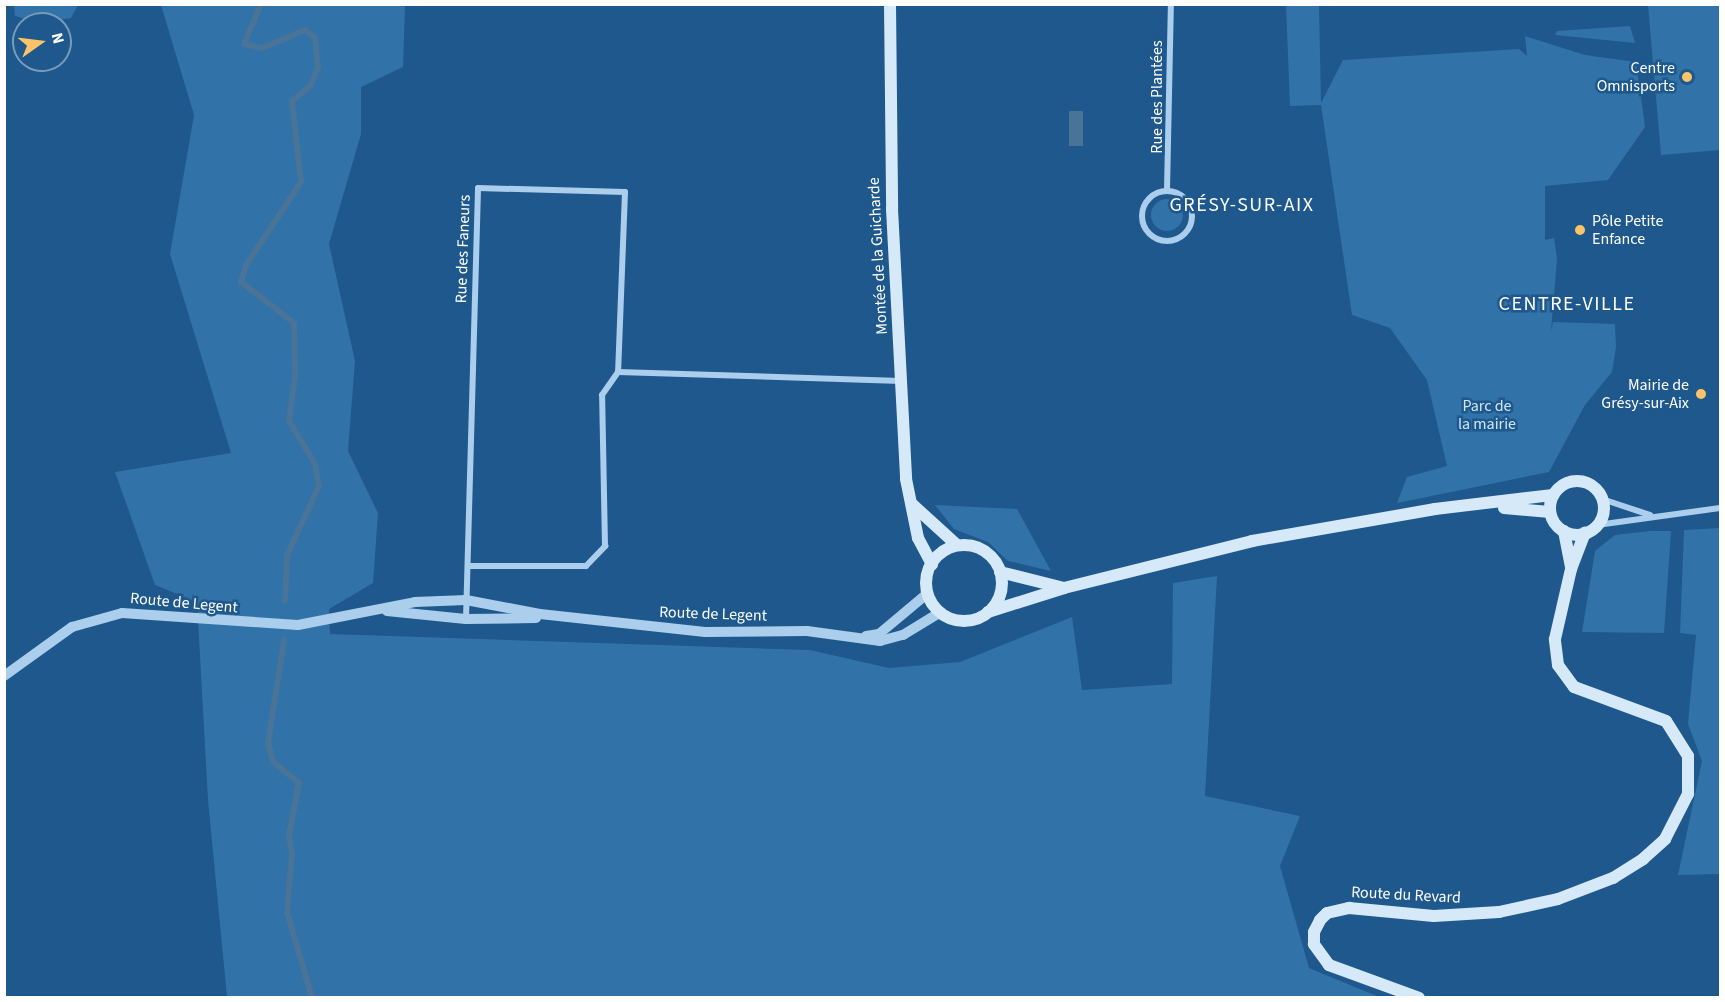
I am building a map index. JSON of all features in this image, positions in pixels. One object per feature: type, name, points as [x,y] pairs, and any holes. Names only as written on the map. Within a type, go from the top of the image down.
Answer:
[{"type":"main road","name":"Montée de la Guicharde","points":[[890,4],[892,209],[906,479],[918,538],[932,564]]},
{"type":"main road","points":[[1574,481],[1592,485],[1602,499],[1603,514],[1597,525],[1585,533],[1563,531],[1550,512],[1553,495],[1558,488],[1574,481]]},
{"type":"main road","points":[[1064,588],[1000,572],[984,550],[957,545],[944,548],[932,564],[926,582],[928,593],[939,613],[959,621],[975,619],[988,612],[1064,588],[1252,541],[1435,510],[1485,506],[1553,495]]},
{"type":"main road","points":[[913,505],[957,545]]},
{"type":"main road","points":[[1485,506],[1550,512]]},
{"type":"main road","name":"Route du Revard","points":[[1563,531],[1571,569]]},
{"type":"main road","name":"Route du Revard","points":[[1419,998],[1329,965],[1314,944],[1314,932],[1320,920],[1327,913],[1349,908],[1434,916],[1499,912],[1584,891],[1613,879],[1665,839],[1688,794],[1688,756],[1675,731],[1655,715],[1574,687],[1564,678],[1555,656],[1555,644],[1571,569],[1585,533]]},
{"type":"main road","points":[[988,612],[998,600],[1000,572]]},
{"type":"street","name":"Rue des Plantées","points":[[1167,190],[1171,4]]},
{"type":"street","name":"Rue des Faneurs","points":[[466,619],[477,188],[625,192],[618,372]]},
{"type":"street","points":[[1167,190],[1188,201],[1193,216],[1187,232],[1165,241],[1150,234],[1142,211],[1151,196],[1167,190]]},
{"type":"street","points":[[468,566],[586,566],[605,546],[602,395],[618,372],[901,381]]},
{"type":"street","points":[[1602,499],[1654,516]]},
{"type":"street","points":[[1597,525],[1720,508]]},
{"type":"street","name":"Route de Legent","points":[[860,637],[879,634],[928,593]]},
{"type":"street","name":"Route de Legent","points":[[4,676],[72,627],[122,613],[298,625],[415,602],[466,600],[566,618],[705,632],[807,631],[880,641],[903,635],[939,613]]},
{"type":"street","name":"Route de Legent","points":[[377,610],[466,619],[566,618]]},
{"type":"green space","points":[[14,4],[78,5],[72,16],[72,12],[15,12]]},
{"type":"green space","points":[[161,5],[405,5],[403,67],[361,87],[361,134],[329,244],[355,361],[348,451],[378,513],[373,583],[329,609],[330,634],[810,650],[889,668],[960,662],[1072,617],[1082,690],[1172,684],[1173,583],[1217,576],[1205,796],[1300,816],[1280,866],[1309,968],[1379,997],[227,997],[208,800],[197,602],[155,585],[115,472],[231,453],[170,254],[194,115]]},
{"type":"green space","name":"Parc de la mairie","points":[[1286,5],[1319,5],[1321,103],[1343,60],[1519,49],[1527,56],[1525,36],[1585,55],[1636,62],[1645,127],[1608,180],[1545,186],[1545,240],[1554,238],[1557,259],[1551,331],[1553,322],[1615,324],[1616,347],[1612,372],[1585,405],[1549,472],[1397,503],[1407,477],[1447,466],[1427,380],[1390,328],[1352,315],[1321,105],[1290,106]]},
{"type":"green space","name":"Centre Omnisports","points":[[1648,5],[1720,5],[1720,150],[1661,155]]},
{"type":"green space","points":[[1630,26],[1635,43],[1555,35],[1557,31]]},
{"type":"green space","points":[[1167,199],[1178,204],[1183,215],[1178,226],[1167,231],[1156,226],[1151,215],[1156,204]]},
{"type":"green space","points":[[935,505],[1017,509],[1051,571],[1008,561],[988,542],[954,529]]},
{"type":"green space","points":[[1720,528],[1720,874],[1678,875],[1702,761],[1688,724],[1696,635],[1680,633],[1684,530]]},
{"type":"green space","points":[[1671,531],[1664,633],[1582,632],[1595,551],[1615,535]]},
{"type":"shaded area","points":[[1069,111],[1083,111],[1083,146],[1069,146]]},
{"type":"waterway","points":[[261,4],[244,44],[262,48],[305,30],[315,38],[318,68],[310,86],[292,101],[301,182],[246,265],[241,282],[294,323],[295,376],[289,421],[315,464],[319,486],[287,555],[285,601]]},
{"type":"waterway","points":[[284,640],[268,743],[273,762],[299,783],[289,835],[292,854],[287,912],[312,998]]},
{"type":"place","name":"Centre Omnisports","points":[[1687,77]]},
{"type":"place","name":"Pôle Petite Enfance","points":[[1580,230]]},
{"type":"place","name":"Mairie de Grésy-sur-Aix","points":[[1701,394]]},
{"type":"district","name":"GRÉSY-SUR-AIX","points":[[1242,205]]},
{"type":"district","name":"CENTRE-VILLE","points":[[1567,304]]}]
